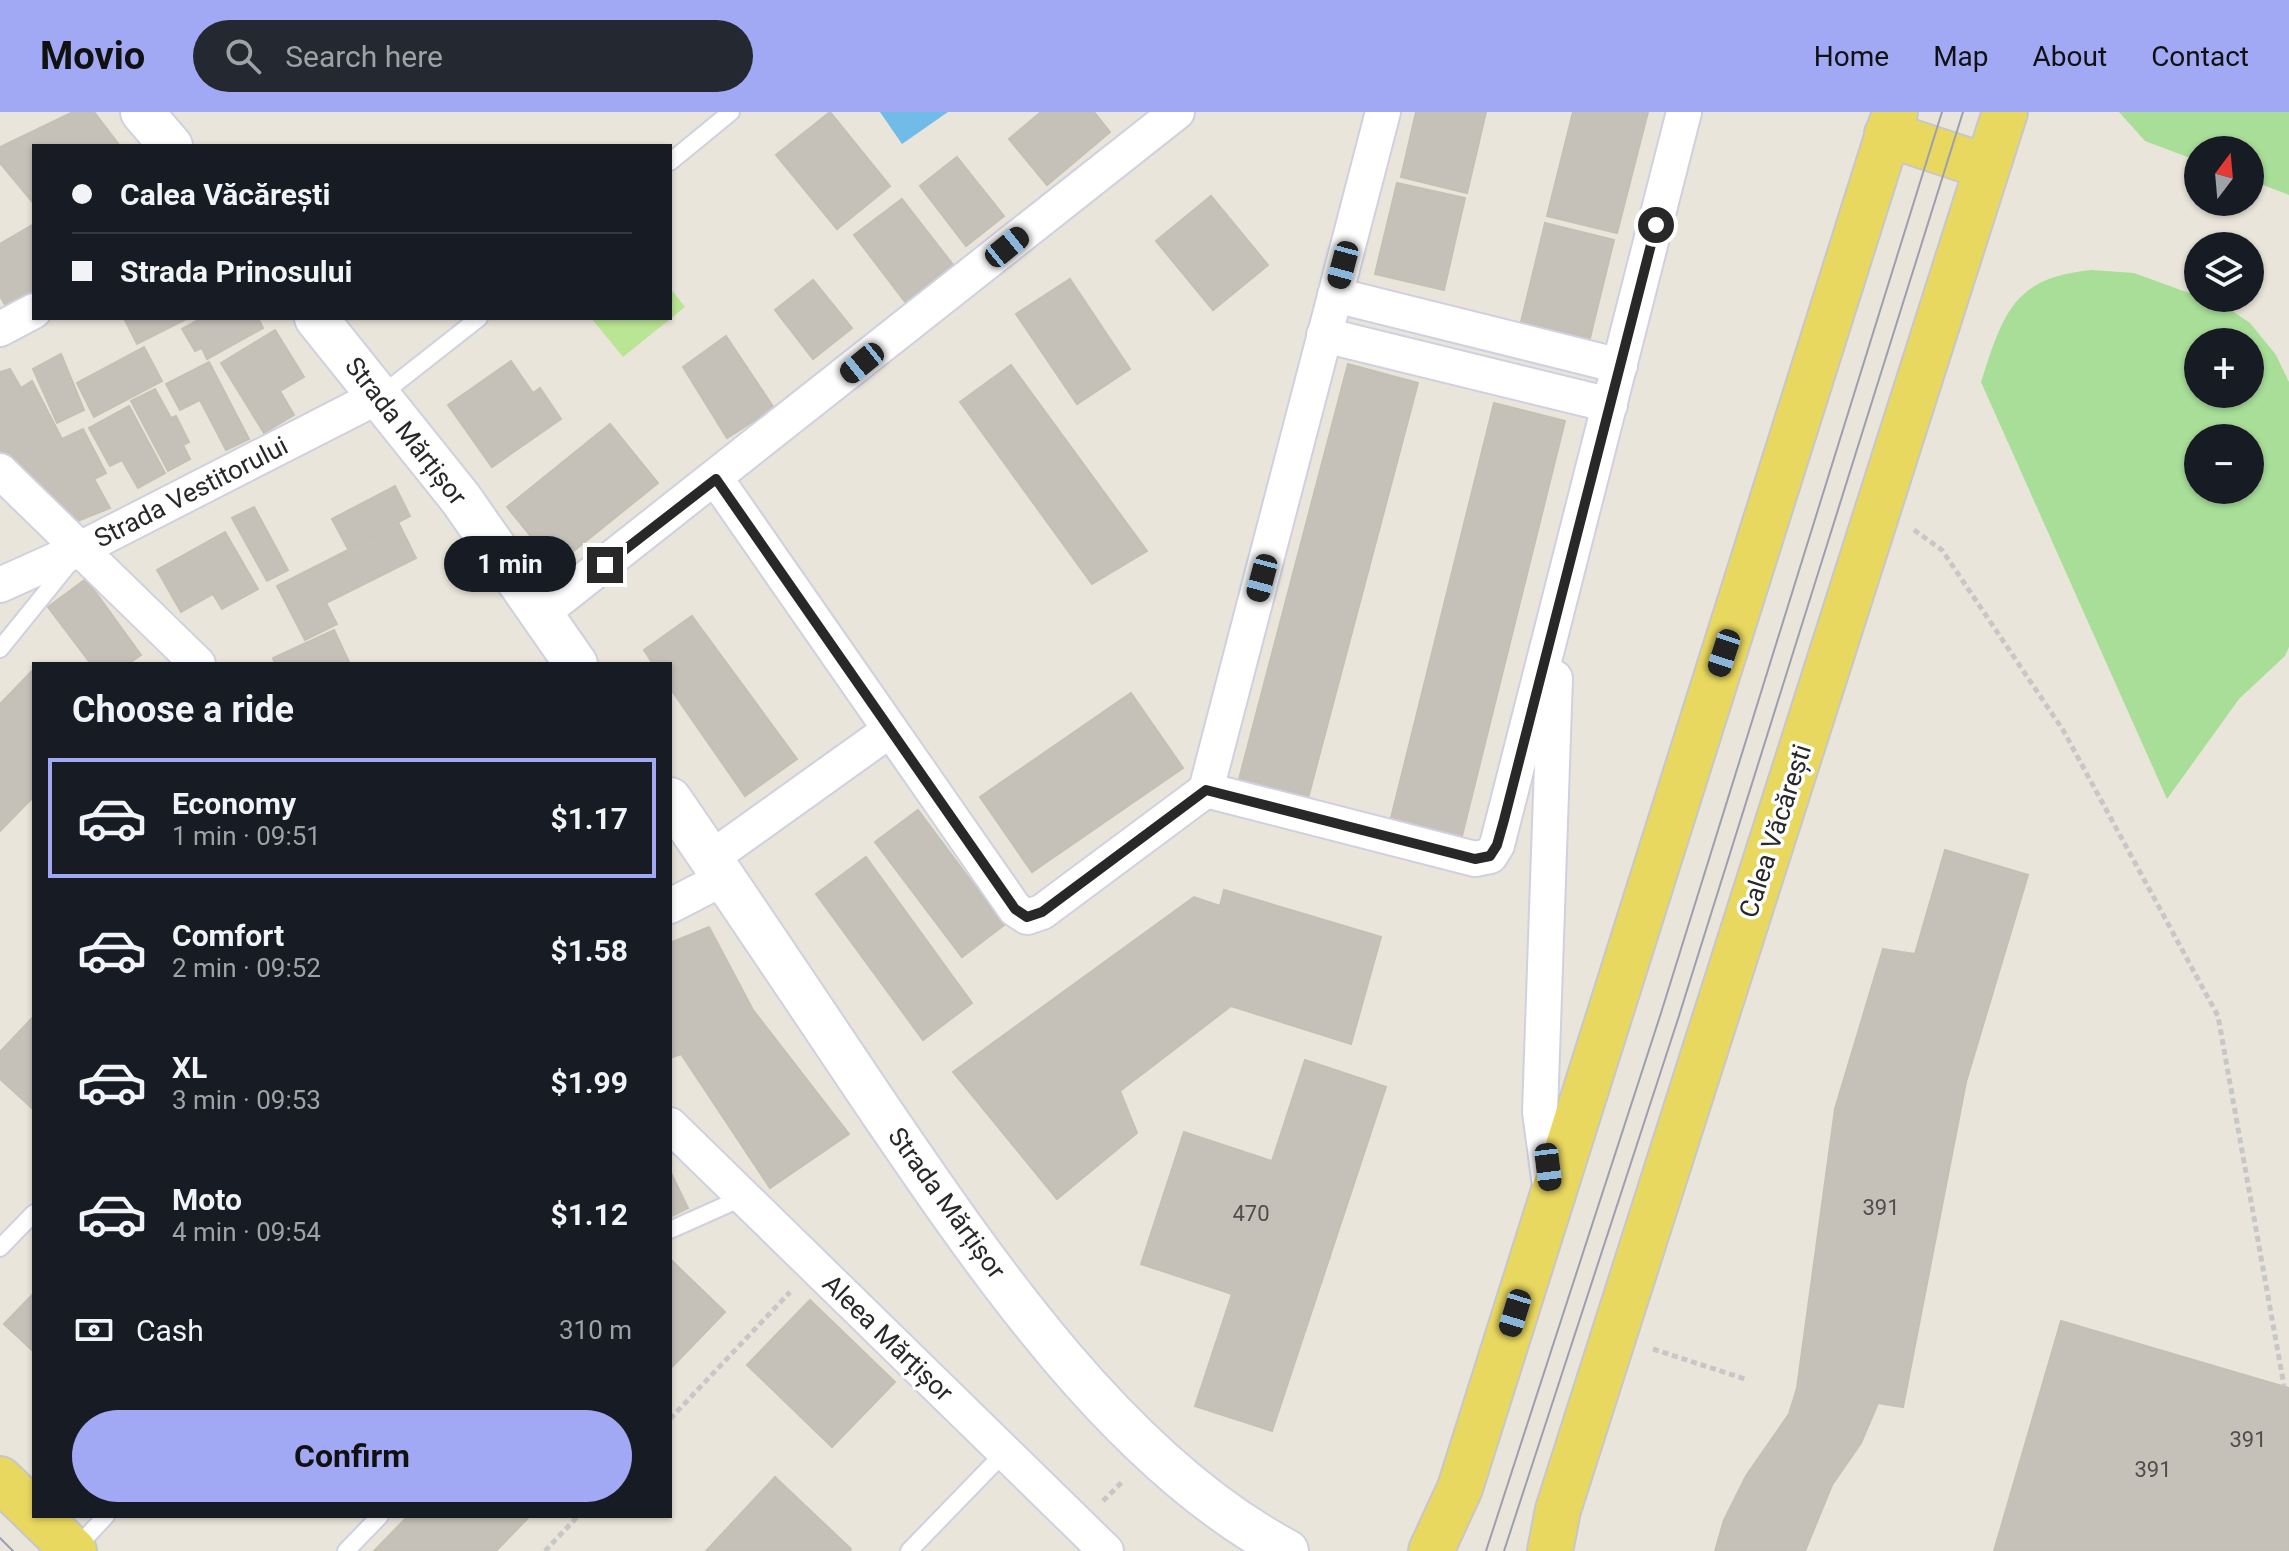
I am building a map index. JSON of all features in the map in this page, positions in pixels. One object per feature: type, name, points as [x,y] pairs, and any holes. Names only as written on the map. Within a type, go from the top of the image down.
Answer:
[{"type":"main road","name":"Calea Văcărești","points":[[1550,1551],[1558,1510],[1613,1336],[2005,112]]},
{"type":"main road","points":[[1431,1551],[1460,1488],[1891,123],[1987,167]]},
{"type":"main road","points":[[0,1479],[32,1510]]},
{"type":"main road","points":[[40,1518],[74,1551]]},
{"type":"street","points":[[142,112],[169,144]]},
{"type":"street","points":[[541,614],[716,479],[1177,112]]},
{"type":"street","points":[[716,479],[1015,909],[1027,917],[1042,912],[1206,790],[1383,112]]},
{"type":"street","points":[[1206,790],[1475,859],[1490,856],[1497,845],[1684,112]]},
{"type":"street","points":[[1335,295],[1620,366]]},
{"type":"street","points":[[0,329],[32,312]]},
{"type":"street","name":"Strada Mărțișor","points":[[318,320],[381,395],[461,499],[575,662]]},
{"type":"street","points":[[1324,335],[1610,405]]},
{"type":"street","name":"Strada Vestitorului","points":[[0,585],[80,549],[381,395]]},
{"type":"street","points":[[0,471],[196,662]]},
{"type":"street","points":[[1552,1197],[1540,1112],[1557,614]]},
{"type":"street","points":[[672,904],[890,730]]},
{"type":"street","name":"Strada Mărțișor","points":[[672,802],[987,1262],[1057,1349],[1153,1451],[1237,1521],[1287,1551]]},
{"type":"street","name":"Aleea Mărțișor","points":[[672,1127],[1106,1551]]},
{"type":"street","points":[[1417,1551],[1460,1488]]},
{"type":"lane","points":[[672,160],[731,112]]},
{"type":"lane","points":[[381,395],[476,320]]},
{"type":"lane","points":[[0,649],[80,549]]},
{"type":"lane","points":[[672,1229],[744,1197]]},
{"type":"lane","points":[[0,1248],[32,1215]]},
{"type":"lane","points":[[909,1551],[1005,1452]]},
{"type":"lane","points":[[74,1551],[104,1518]]},
{"type":"lane","points":[[346,1551],[378,1518]]},
{"type":"path","points":[[1913,529],[1942,550],[2063,730],[2218,1016],[2284,1386]]},
{"type":"path","points":[[672,1417],[814,1266]]},
{"type":"path","points":[[1613,1336],[1745,1379]]},
{"type":"path","points":[[1079,1525],[1153,1451]]},
{"type":"path","points":[[545,1551],[576,1518]]},
{"type":"green space","points":[[2119,112],[2289,112],[2289,195],[2264,185],[2264,136],[2184,136],[2184,156],[2145,141]]},
{"type":"green space","points":[[2092,270],[2134,273],[2184,291],[2184,312],[2234,312],[2250,323],[2254,328],[2184,328],[2184,408],[2264,408],[2264,340],[2276,355],[2289,382],[2289,647],[2285,656],[2239,699],[2167,799],[1981,382],[2005,319],[2015,303],[2044,281]]},
{"type":"green space","points":[[672,291],[685,307],[672,317]]},
{"type":"green space","points":[[593,320],[669,320],[623,357]]},
{"type":"water","points":[[880,112],[948,112],[902,144]]},
{"type":"building","points":[[73,112],[94,112],[118,144],[32,144],[32,202],[0,163],[0,147]]},
{"type":"building","points":[[830,112],[890,186],[837,229],[776,155]]},
{"type":"building","points":[[1041,112],[1094,112],[1110,132],[1047,185],[1009,139]]},
{"type":"building","points":[[1416,112],[1486,112],[1467,193],[1401,177]]},
{"type":"building","points":[[1573,112],[1648,112],[1617,233],[1547,216]]},
{"type":"building","points":[[957,157],[1004,216],[966,246],[920,186]]},
{"type":"building","points":[[1397,183],[1465,198],[1444,290],[1375,274]]},
{"type":"building","points":[[1211,196],[1268,265],[1213,310],[1156,241]]},
{"type":"building","points":[[902,199],[954,266],[906,303],[854,235]]},
{"type":"building","points":[[1545,223],[1614,240],[1590,338],[1521,322]]},
{"type":"building","points":[[32,225],[32,293],[7,308],[0,296],[0,244]]},
{"type":"building","points":[[1070,279],[1130,369],[1077,404],[1016,314]]},
{"type":"building","points":[[813,280],[852,328],[813,359],[775,310]]},
{"type":"building","points":[[125,320],[184,320],[137,344]]},
{"type":"building","points":[[198,320],[259,320],[263,328],[207,359],[202,348],[195,351],[182,329]]},
{"type":"building","points":[[275,330],[304,377],[280,391],[294,415],[264,433],[221,363]]},
{"type":"building","points":[[726,336],[774,408],[727,438],[683,367]]},
{"type":"building","points":[[144,347],[162,381],[94,417],[77,383]]},
{"type":"building","points":[[61,354],[84,410],[57,423],[33,369]]},
{"type":"building","points":[[511,361],[533,393],[540,388],[561,419],[492,467],[448,405]]},
{"type":"building","points":[[209,362],[249,439],[226,450],[200,400],[180,410],[166,384]]},
{"type":"building","points":[[1348,364],[1418,383],[1307,802],[1238,783]]},
{"type":"building","points":[[1011,365],[1147,551],[1092,584],[960,402]]},
{"type":"building","points":[[10,369],[21,388],[32,381],[62,439],[83,429],[106,473],[94,479],[110,508],[70,524],[0,450],[0,372]]},
{"type":"building","points":[[155,389],[171,418],[176,416],[189,442],[183,445],[190,459],[168,471],[131,401]]},
{"type":"building","points":[[1494,403],[1565,421],[1461,840],[1390,822]]},
{"type":"building","points":[[129,406],[165,473],[138,488],[122,460],[110,466],[89,428]]},
{"type":"building","points":[[610,424],[658,483],[555,566],[507,507]]},
{"type":"building","points":[[395,486],[410,516],[348,549],[332,519]]},
{"type":"building","points":[[254,507],[288,570],[267,581],[232,518]]},
{"type":"building","points":[[399,524],[416,558],[326,603],[337,624],[305,640],[277,586]]},
{"type":"building","points":[[225,532],[258,589],[222,609],[213,594],[181,612],[157,570]]},
{"type":"building","points":[[86,579],[141,655],[131,662],[89,662],[48,607]]},
{"type":"building","points":[[692,616],[797,759],[745,796],[672,691],[672,662],[652,662],[644,650]]},
{"type":"building","points":[[334,630],[349,662],[274,662],[273,658]]},
{"type":"building","points":[[32,671],[32,798],[0,831],[0,704]]},
{"type":"building","points":[[1131,693],[1183,768],[1032,872],[980,797]]},
{"type":"building","points":[[918,810],[1004,925],[962,957],[875,842]]},
{"type":"building","points":[[1945,850],[2028,875],[1966,1082],[1903,1407],[1878,1403],[1861,1443],[1832,1485],[1805,1551],[1715,1551],[1724,1520],[1746,1476],[1789,1414],[1797,1388],[1835,1109],[1883,949],[1915,954]]},
{"type":"building","points":[[866,857],[972,1003],[923,1040],[816,894]]},
{"type":"building","points":[[1224,890],[1381,937],[1351,1044],[1231,1006],[1120,1091],[1137,1133],[1057,1199],[953,1072],[1194,897],[1220,906]]},
{"type":"building","points":[[709,927],[753,1010],[849,1134],[770,1188],[681,1054],[672,1057],[672,942]]},
{"type":"building","points":[[32,1018],[32,1108],[0,1079],[0,1052]]},
{"type":"building","points":[[1305,1060],[1386,1087],[1272,1431],[1195,1406],[1232,1294],[1141,1264],[1184,1132],[1272,1161]]},
{"type":"building","points":[[672,1175],[688,1208],[672,1216]]},
{"type":"building","points":[[672,1261],[725,1312],[672,1367]]},
{"type":"building","points":[[32,1295],[32,1350],[4,1324]]},
{"type":"building","points":[[810,1300],[895,1382],[832,1447],[747,1365]]},
{"type":"building","points":[[2061,1321],[2289,1388],[2289,1551],[1994,1551]]},
{"type":"building","points":[[775,1477],[851,1549],[706,1551]]},
{"type":"building","points":[[406,1518],[528,1518],[496,1551],[374,1551]]},
{"type":"tram line","points":[[1486,1551],[1661,1013],[1942,112]]},
{"type":"tram line","points":[[1504,1551],[1678,1019],[1963,112]]},
{"type":"tram line","points":[[0,1538],[13,1551]]},
{"type":"route","points":[[605,565],[716,479],[1015,909],[1027,917],[1042,912],[1206,790],[1475,859],[1490,856],[1497,845],[1504,820],[1656,225]]}]
